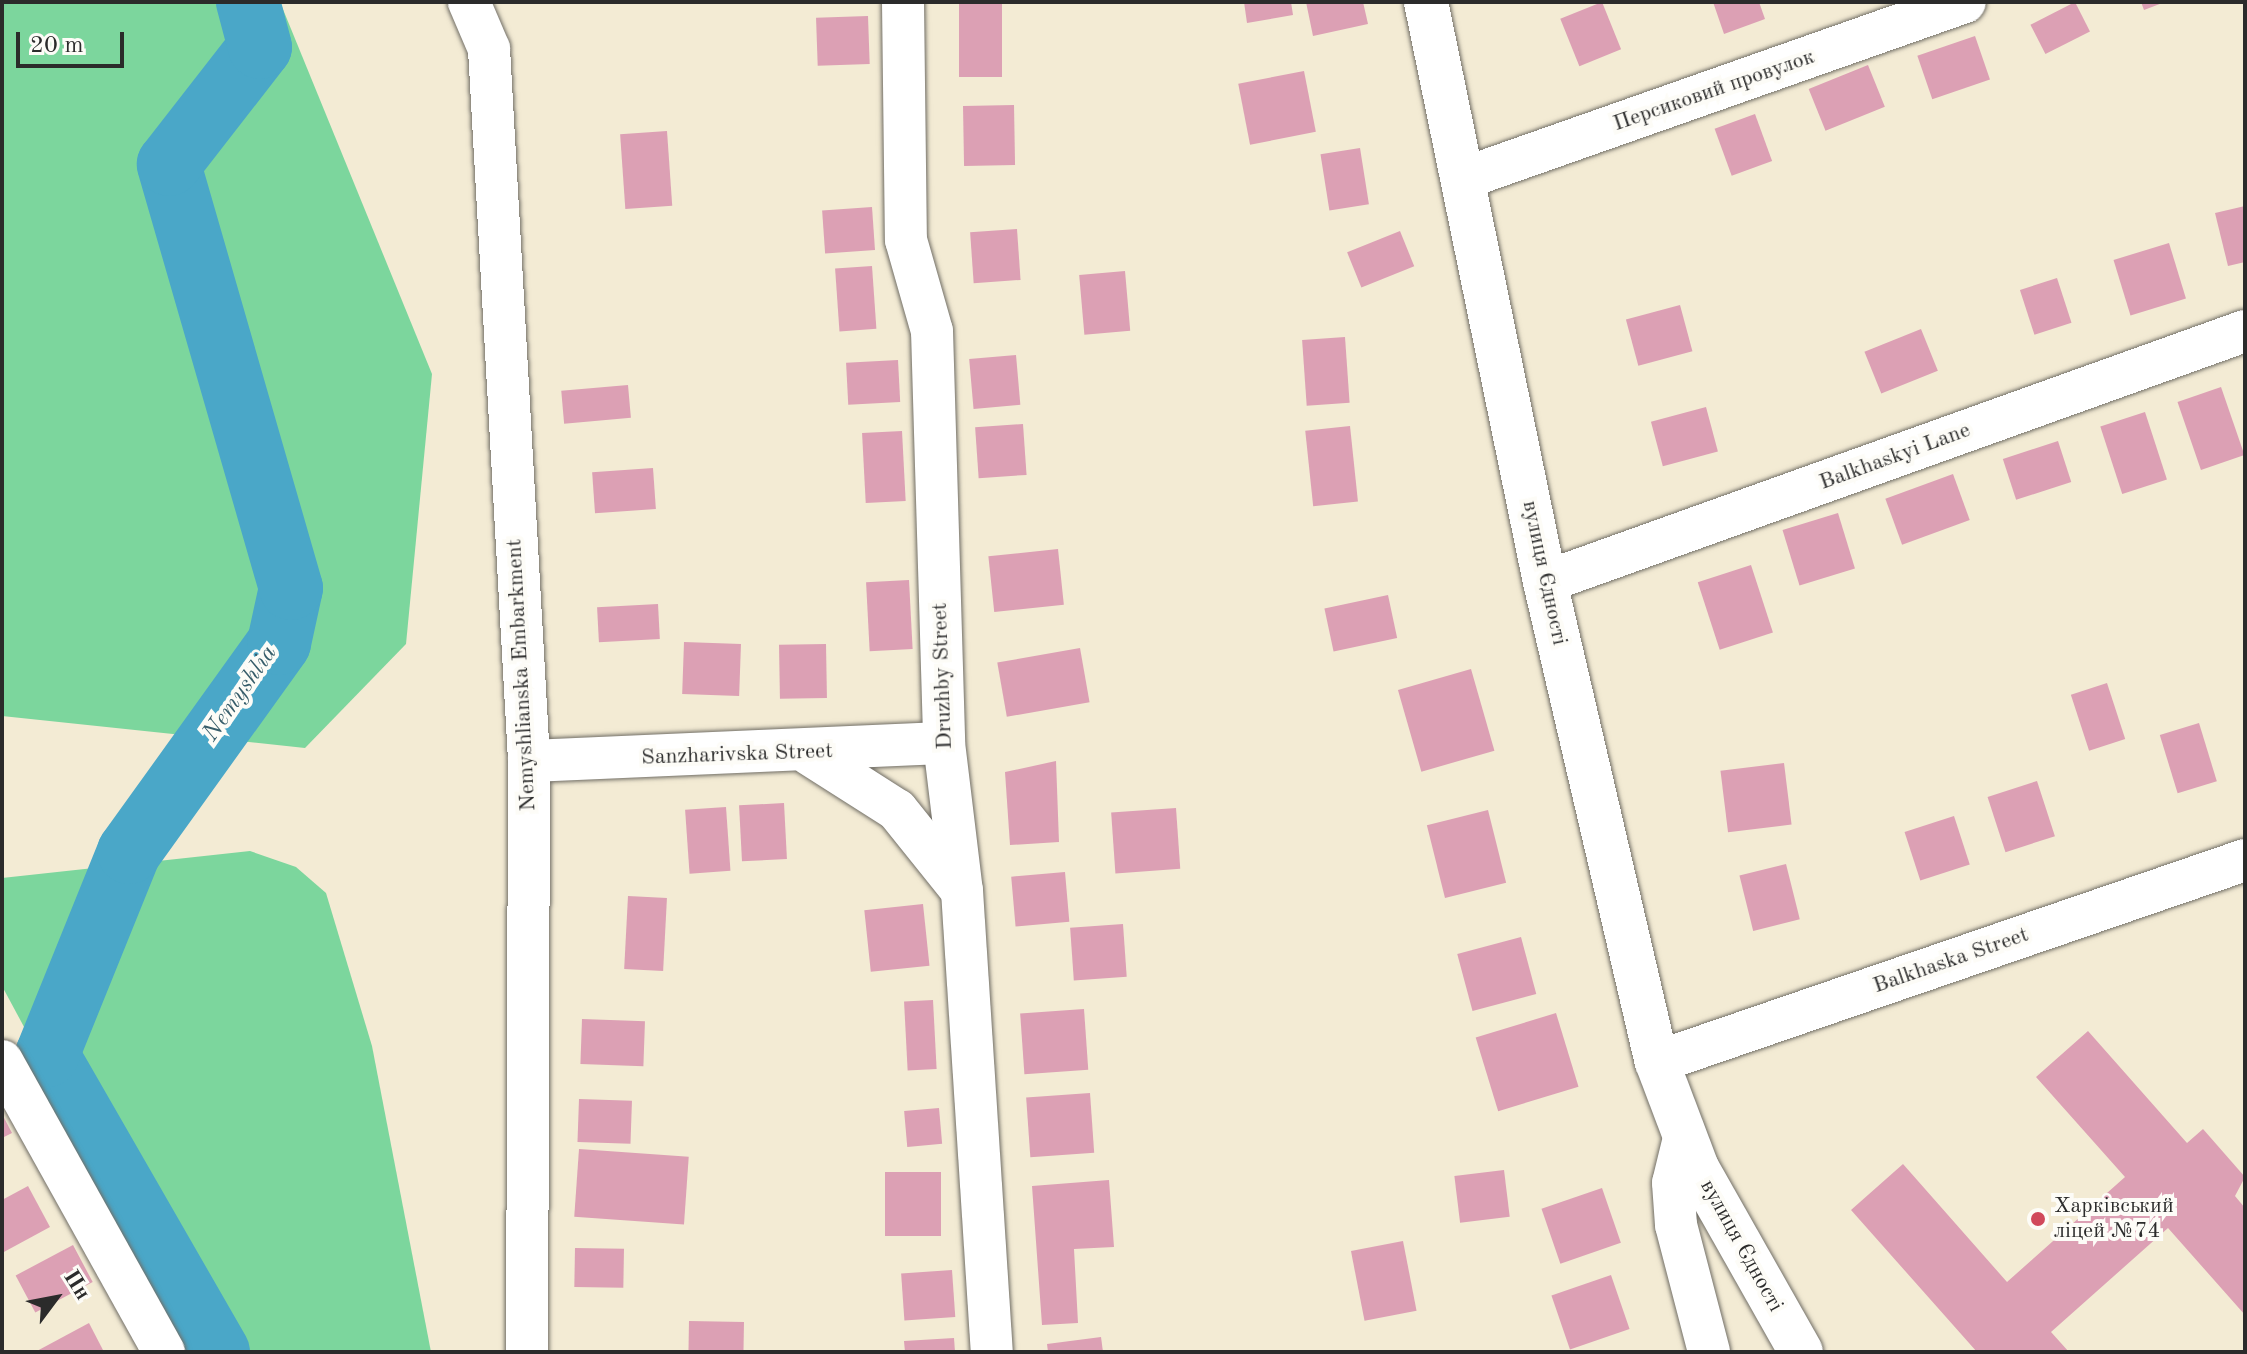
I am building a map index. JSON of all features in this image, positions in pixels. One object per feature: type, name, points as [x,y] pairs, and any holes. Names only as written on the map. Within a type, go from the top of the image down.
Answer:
[{"type":"main road","name":"вулиця Єдності","points":[[1426,2],[1545,582],[1657,1062],[1684,1138],[1801,1352]]},
{"type":"street","name":"Nemyshlianska Embarkment","points":[[469,2],[489,49],[529,761],[527,1352]]},
{"type":"street","name":"Druzhby Street","points":[[903,2],[906,240],[932,331],[944,743],[962,891],[992,1352]]},
{"type":"street","name":"Персиковий провулок","points":[[1462,179],[1965,2]]},
{"type":"street","name":"Balkhaskyi Lane","points":[[1545,582],[2245,331]]},
{"type":"street","name":"Sanzharivska Street","points":[[529,761],[809,754],[944,743]]},
{"type":"street","points":[[809,754],[897,810],[962,891]]},
{"type":"street","name":"Balkhaska Street","points":[[1657,1062],[2245,860]]},
{"type":"street","points":[[2,1061],[164,1352]]},
{"type":"street","name":"вулиця Єдності","points":[[1684,1138],[1673,1183],[1676,1225],[1709,1352]]},
{"type":"green space","points":[[2,2],[280,2],[432,374],[406,644],[305,748],[2,716]]},
{"type":"green space","points":[[250,851],[296,867],[326,893],[372,1046],[431,1352],[199,1352],[2,986],[2,878]]},
{"type":"building","points":[[959,2],[1002,2],[1002,77],[959,77]]},
{"type":"building","points":[[1244,2],[1291,2],[1293,15],[1247,23]]},
{"type":"building","points":[[1306,2],[1363,2],[1368,24],[1313,36]]},
{"type":"building","points":[[1602,2],[1621,49],[1579,66],[1560,19]]},
{"type":"building","points":[[1713,2],[1759,2],[1765,19],[1724,34]]},
{"type":"building","points":[[2075,2],[2090,31],[2045,54],[2030,25]]},
{"type":"building","points":[[2141,2],[2165,2],[2144,10]]},
{"type":"building","points":[[868,16],[870,64],[818,66],[816,18]]},
{"type":"building","points":[[1975,36],[1990,79],[1932,99],[1917,56]]},
{"type":"building","points":[[1868,65],[1885,107],[1826,131],[1809,89]]},
{"type":"building","points":[[1304,71],[1316,132],[1250,145],[1238,84]]},
{"type":"building","points":[[1014,105],[1015,165],[964,166],[963,106]]},
{"type":"building","points":[[1755,114],[1772,161],[1732,176],[1715,129]]},
{"type":"building","points":[[667,131],[672,206],[625,209],[620,134]]},
{"type":"building","points":[[1360,148],[1369,204],[1329,211],[1320,154]]},
{"type":"building","points":[[2245,206],[2245,262],[2228,266],[2215,213]]},
{"type":"building","points":[[872,207],[875,250],[825,253],[822,210]]},
{"type":"building","points":[[1017,229],[1021,280],[974,283],[970,232]]},
{"type":"building","points":[[1400,231],[1414,266],[1361,288],[1347,252]]},
{"type":"building","points":[[2169,243],[2186,298],[2130,315],[2114,260]]},
{"type":"building","points":[[872,266],[876,329],[839,331],[835,269]]},
{"type":"building","points":[[1125,271],[1130,331],[1084,335],[1079,275]]},
{"type":"building","points":[[2057,278],[2072,323],[2034,335],[2020,290]]},
{"type":"building","points":[[1680,305],[1692,351],[1638,366],[1626,319]]},
{"type":"building","points":[[1921,329],[1938,371],[1881,394],[1864,352]]},
{"type":"building","points":[[1345,337],[1350,403],[1307,406],[1302,340]]},
{"type":"building","points":[[1016,355],[1020,405],[974,409],[969,359]]},
{"type":"building","points":[[898,360],[900,402],[848,405],[846,363]]},
{"type":"building","points":[[628,385],[631,418],[564,424],[561,391]]},
{"type":"building","points":[[2221,387],[2244,455],[2201,470],[2178,402]]},
{"type":"building","points":[[1706,407],[1718,451],[1663,466],[1651,422]]},
{"type":"building","points":[[2145,412],[2167,480],[2122,494],[2100,427]]},
{"type":"building","points":[[1023,424],[1027,475],[979,478],[975,427]]},
{"type":"building","points":[[1350,426],[1358,502],[1313,506],[1305,431]]},
{"type":"building","points":[[902,431],[906,501],[866,503],[862,433]]},
{"type":"building","points":[[2058,441],[2071,482],[2016,500],[2003,459]]},
{"type":"building","points":[[653,468],[656,509],[595,513],[592,472]]},
{"type":"building","points":[[1953,474],[1970,520],[1902,545],[1885,499]]},
{"type":"building","points":[[1838,513],[1855,568],[1799,585],[1783,530]]},
{"type":"building","points":[[1058,549],[1064,605],[994,612],[988,556]]},
{"type":"building","points":[[1751,565],[1773,633],[1720,650],[1698,582]]},
{"type":"building","points":[[909,580],[913,649],[870,651],[866,582]]},
{"type":"building","points":[[1388,595],[1397,638],[1334,652],[1324,609]]},
{"type":"building","points":[[658,604],[660,639],[599,642],[597,607]]},
{"type":"building","points":[[684,642],[741,644],[739,696],[682,694]]},
{"type":"building","points":[[826,644],[827,698],[780,699],[779,645]]},
{"type":"building","points":[[1080,648],[1090,702],[1007,717],[997,663]]},
{"type":"building","points":[[1471,669],[1494,751],[1421,772],[1398,690]]},
{"type":"building","points":[[2107,683],[2125,739],[2089,751],[2071,695]]},
{"type":"building","points":[[2199,723],[2217,781],[2178,793],[2160,735]]},
{"type":"building","points":[[1056,761],[1059,842],[1010,845],[1005,772]]},
{"type":"building","points":[[1784,763],[1792,825],[1728,832],[1720,771]]},
{"type":"building","points":[[2037,781],[2055,836],[2005,852],[1988,797]]},
{"type":"building","points":[[784,803],[787,859],[742,861],[739,805]]},
{"type":"building","points":[[726,807],[730,871],[690,874],[685,810]]},
{"type":"building","points":[[1176,808],[1180,869],[1115,873],[1111,813]]},
{"type":"building","points":[[1488,810],[1506,883],[1445,898],[1427,825]]},
{"type":"building","points":[[1954,816],[1970,865],[1920,881],[1905,832]]},
{"type":"building","points":[[1786,864],[1800,919],[1753,931],[1739,876]]},
{"type":"building","points":[[1065,872],[1069,922],[1016,927],[1011,877]]},
{"type":"building","points":[[628,896],[667,898],[663,971],[624,969]]},
{"type":"building","points":[[923,904],[929,966],[871,972],[864,910]]},
{"type":"building","points":[[1123,924],[1127,977],[1074,981],[1070,928]]},
{"type":"building","points":[[1521,937],[1536,994],[1473,1011],[1457,954]]},
{"type":"building","points":[[933,1000],[937,1069],[908,1070],[904,1002]]},
{"type":"building","points":[[1084,1009],[1088,1070],[1024,1074],[1020,1013]]},
{"type":"building","points":[[1556,1013],[1579,1087],[1498,1111],[1476,1038]]},
{"type":"building","points":[[582,1019],[645,1021],[643,1066],[580,1064]]},
{"type":"building","points":[[2088,1031],[2187,1143],[2203,1129],[2245,1177],[2235,1196],[2245,1208],[2245,1315],[2168,1228],[2051,1332],[2069,1352],[1977,1352],[1851,1210],[1903,1164],[2007,1282],[2125,1177],[2036,1077]]},
{"type":"building","points":[[1090,1093],[1094,1153],[1030,1157],[1026,1097]]},
{"type":"building","points":[[579,1099],[632,1101],[630,1144],[577,1142]]},
{"type":"building","points":[[939,1108],[942,1144],[907,1147],[904,1111]]},
{"type":"building","points":[[2,1114],[12,1133],[2,1138]]},
{"type":"building","points":[[579,1149],[689,1157],[684,1225],[574,1217]]},
{"type":"building","points":[[1504,1170],[1510,1217],[1460,1223],[1454,1176]]},
{"type":"building","points":[[885,1172],[941,1172],[941,1236],[885,1236]]},
{"type":"building","points":[[1109,1180],[1114,1247],[1074,1249],[1078,1323],[1042,1325],[1032,1186]]},
{"type":"building","points":[[28,1186],[50,1227],[2,1253],[2,1200]]},
{"type":"building","points":[[1602,1188],[1621,1243],[1560,1264],[1541,1209]]},
{"type":"building","points":[[1403,1241],[1417,1311],[1365,1321],[1351,1251]]},
{"type":"building","points":[[73,1245],[93,1282],[35,1313],[16,1276]]},
{"type":"building","points":[[575,1248],[624,1249],[623,1288],[574,1287]]},
{"type":"building","points":[[952,1270],[955,1317],[904,1320],[901,1274]]},
{"type":"building","points":[[1611,1275],[1630,1329],[1570,1349],[1551,1296]]},
{"type":"building","points":[[689,1321],[744,1322],[743,1352],[688,1352]]},
{"type":"building","points":[[89,1323],[104,1352],[35,1352]]},
{"type":"building","points":[[1101,1337],[1103,1352],[1048,1352],[1047,1344]]},
{"type":"building","points":[[954,1338],[955,1352],[905,1352],[904,1341]]},
{"type":"waterway","name":"Nemyshlia","points":[[218,1352],[47,1055],[129,852],[279,643],[291,588],[169,164],[260,47],[248,2]]},
{"type":"place","name":"Харківський ліцей №74","points":[[2038,1219]]}]
